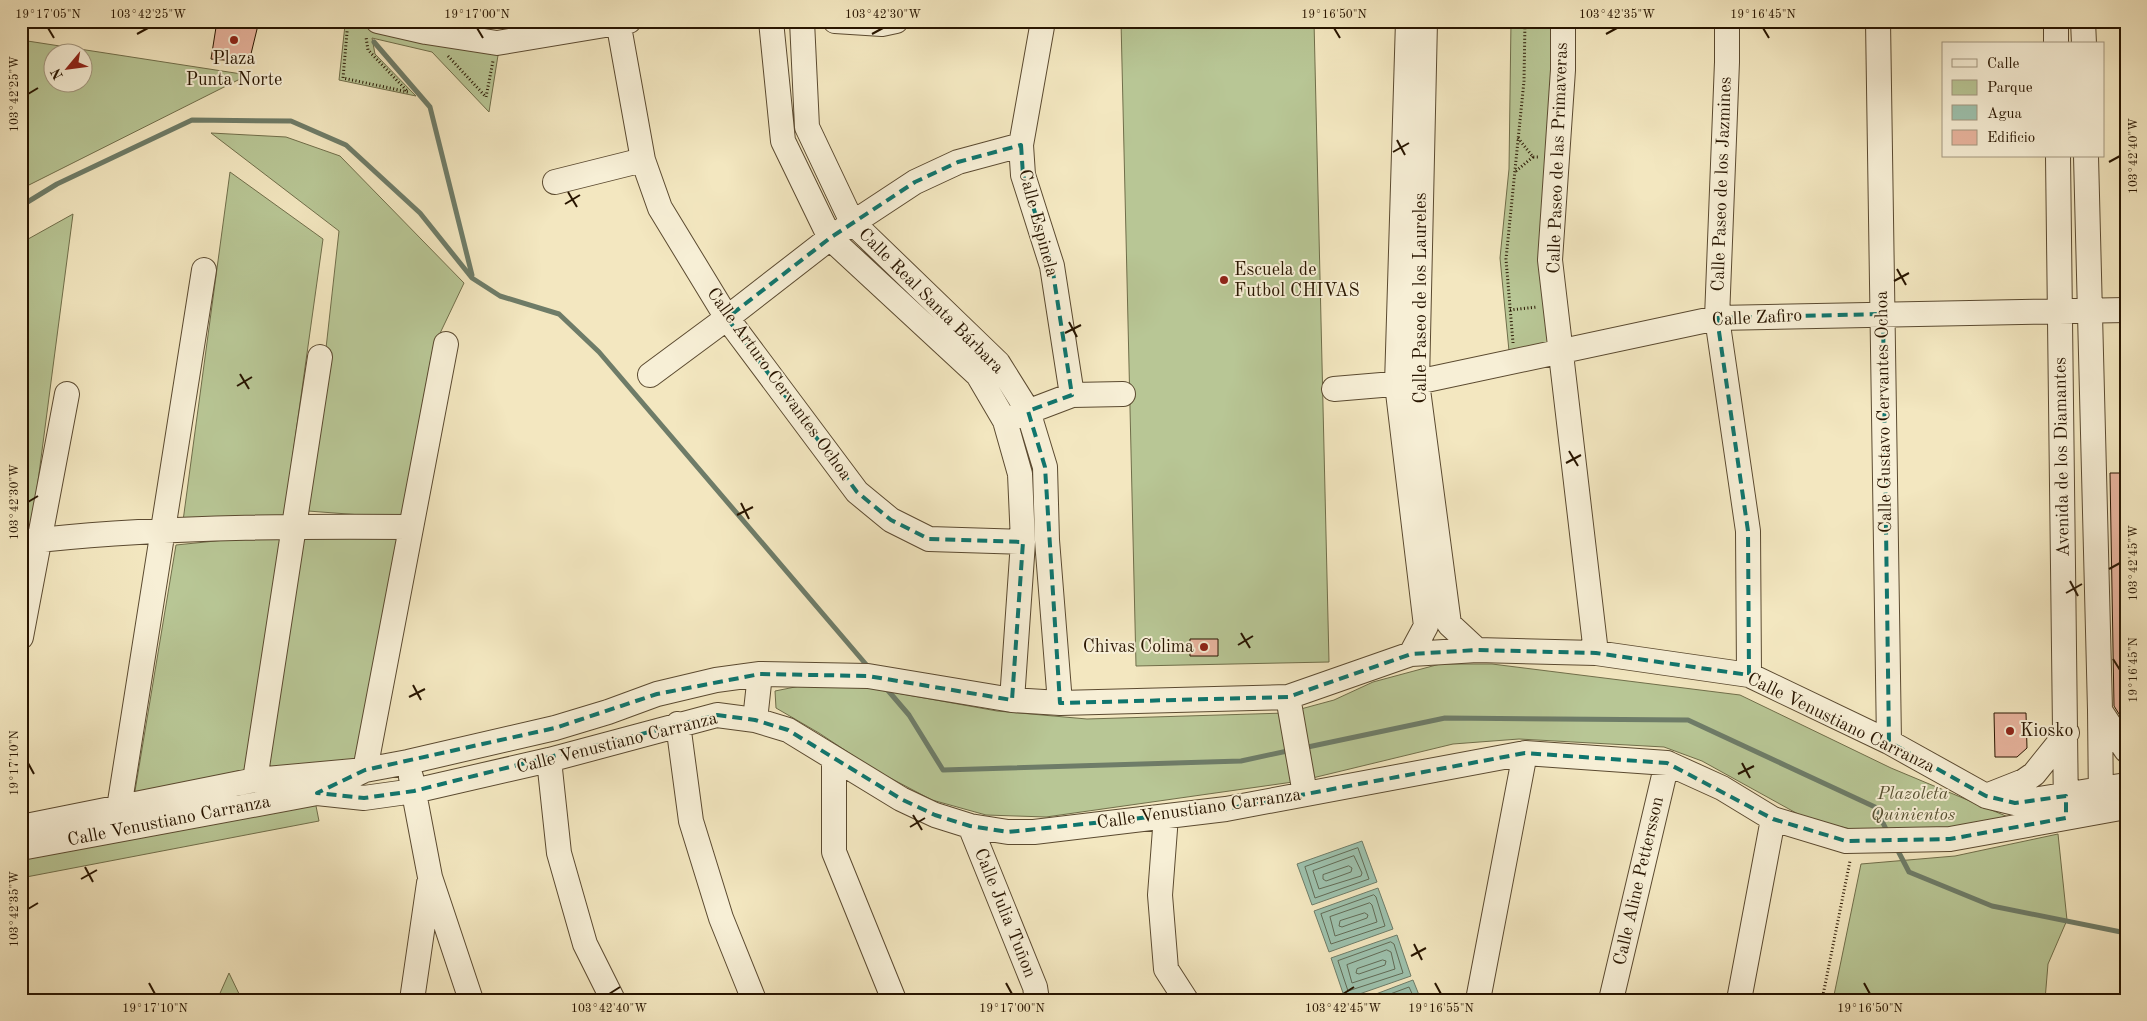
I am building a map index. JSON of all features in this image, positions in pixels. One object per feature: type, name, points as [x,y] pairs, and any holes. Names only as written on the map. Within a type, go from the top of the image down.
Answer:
[{"type":"street","name":"Calle Real Santa Bárbara","points":[[771,21],[783,141],[830,238],[978,375],[1005,420],[1020,474],[1023,542],[1012,700]]},
{"type":"street","name":"Calle Real Santa Bárbara","points":[[802,21],[807,127],[852,222],[998,363],[1028,411],[1045,467],[1047,540],[1060,703]]},
{"type":"street","points":[[835,21],[882,24],[896,21]]},
{"type":"street","name":"Calle Espinela","points":[[1042,21],[1021,144],[1023,175],[1052,266],[1072,395]]},
{"type":"street","name":"Calle Paseo de los Laureles","points":[[1408,21],[1407,383],[1426,626],[1412,654]]},
{"type":"street","name":"Calle Paseo de los Laureles","points":[[1425,21],[1407,383],[1449,624],[1477,650]]},
{"type":"street","name":"Calle Paseo de las Primaveras","points":[[1563,21],[1563,70],[1550,260],[1596,653]]},
{"type":"street","name":"Calle Paseo de los Jazmines","points":[[1726,21],[1727,62],[1717,318],[1748,531],[1749,675]]},
{"type":"street","name":"Calle Gustavo Cervantes Ochoa","points":[[1878,21],[1890,742]]},
{"type":"street","points":[[2056,21],[2056,42]]},
{"type":"street","points":[[2083,21],[2084,42]]},
{"type":"street","points":[[371,26],[427,27],[497,43],[622,22]]},
{"type":"street","name":"Calle Arturo Cervantes Ochoa","points":[[622,22],[643,160],[660,208],[728,318],[856,492],[891,520],[929,539],[1023,542]]},
{"type":"street","points":[[650,375],[728,318],[830,238],[915,182],[958,162],[1021,144]]},
{"type":"street","name":"Avenida de los Diamantes","points":[[2058,158],[2067,733],[2066,807]]},
{"type":"street","name":"Avenida de los Diamantes","points":[[2086,158],[2088,310],[2101,801]]},
{"type":"street","points":[[555,182],[643,160]]},
{"type":"street","points":[[119,808],[204,270]]},
{"type":"street","name":"Calle Zafiro","points":[[1334,389],[1407,383],[1717,318],[2126,310]]},
{"type":"street","points":[[21,827],[255,780],[365,770],[446,344]]},
{"type":"street","points":[[255,780],[320,357]]},
{"type":"street","points":[[21,637],[30,541],[67,394]]},
{"type":"street","points":[[1005,420],[1072,395],[1123,394]]},
{"type":"street","points":[[30,541],[163,529],[294,526],[412,527]]},
{"type":"street","name":"Calle Venustiano Carranza","points":[[21,848],[317,793],[365,770],[555,728],[608,712],[657,694],[716,680],[760,674],[868,676],[1012,700],[1060,703],[1288,697],[1412,654],[1477,650],[1596,653],[1749,675],[1890,742],[1986,796],[2015,803],[2066,807]]},
{"type":"street","points":[[756,720],[760,674]]},
{"type":"street","points":[[1288,697],[1305,794]]},
{"type":"street","points":[[2100,710],[2126,750]]},
{"type":"street","name":"Calle Venustiano Carranza","points":[[317,793],[364,798],[414,792],[549,760],[717,715],[756,720],[788,730],[900,799],[935,815],[970,826],[1008,832],[1034,832],[1226,809],[1525,754],[1668,763],[1722,788],[1774,819],[1846,841],[1950,839],[2066,807],[2101,801],[2126,785]]},
{"type":"street","points":[[678,724],[691,821],[721,918],[754,1000]]},
{"type":"street","points":[[1986,796],[2024,781],[2034,774],[2067,733]]},
{"type":"street","points":[[1478,1000],[1525,754]]},
{"type":"street","points":[[834,759],[834,852],[894,1000]]},
{"type":"street","points":[[549,760],[559,853],[585,944],[613,1000]]},
{"type":"street","points":[[408,762],[430,877],[471,1000]]},
{"type":"street","name":"Calle Aline Pettersson","points":[[1611,1000],[1668,763]]},
{"type":"street","name":"Calle Venustiano Carranza","points":[[2101,801],[2126,807]]},
{"type":"street","points":[[1166,816],[1160,895],[1166,969],[1186,1000]]},
{"type":"street","points":[[1739,1000],[1774,819]]},
{"type":"street","name":"Calle Julia Tuñon","points":[[970,826],[1035,987],[1037,1000]]},
{"type":"street","points":[[412,1000],[430,877]]},
{"type":"path","points":[[348,21],[343,78],[408,92],[368,50],[371,26]]},
{"type":"path","points":[[1515,361],[1506,259],[1524,81],[1525,21]]},
{"type":"path","points":[[446,54],[486,97],[497,43]]},
{"type":"path","points":[[1518,138],[1533,157]]},
{"type":"path","points":[[1515,171],[1533,157],[1546,158]]},
{"type":"path","points":[[1510,310],[1538,307]]},
{"type":"path","points":[[1822,1000],[1866,840]]},
{"type":"highlighted area","points":[[1021,145],[1023,175],[1052,266],[1072,395],[1028,411],[1045,467],[1060,703],[1288,697],[1411,654],[1477,650],[1596,653],[1749,675],[1748,531],[1717,318],[1883,314],[1889,742],[1986,796],[2015,803],[2066,796],[2066,818],[1950,839],[1846,841],[1773,819],[1667,763],[1525,753],[1226,809],[1008,832],[970,826],[935,815],[901,799],[788,730],[755,720],[717,715],[414,791],[364,798],[317,793],[365,770],[555,728],[657,694],[760,674],[868,676],[1012,700],[1023,542],[929,539],[891,520],[857,492],[727,318],[830,238],[915,182],[958,162]]},
{"type":"green space","name":"Escuela de Futbol CHIVAS","points":[[1121,21],[1314,21],[1329,662],[1136,666]]},
{"type":"green space","points":[[1511,21],[1559,21],[1552,344],[1509,351],[1500,258],[1509,169]]},
{"type":"green space","points":[[345,25],[499,49],[489,112],[432,52],[372,38],[375,54],[416,96],[339,80]]},
{"type":"green space","points":[[21,40],[42,43],[42,92],[92,92],[92,51],[248,75],[21,189]]},
{"type":"green space","points":[[211,133],[286,137],[340,156],[464,283],[433,348],[401,518],[308,511],[339,231]]},
{"type":"green space","points":[[230,172],[323,239],[284,518],[183,521]]},
{"type":"green space","points":[[73,214],[32,527],[21,528],[21,243]]},
{"type":"green space","points":[[401,533],[358,762],[268,771],[302,534]]},
{"type":"green space","points":[[284,534],[246,769],[134,797],[176,545]]},
{"type":"green space","name":"Plazoleta Quinientos","points":[[1440,664],[1492,664],[1740,695],[1891,768],[2013,819],[1937,830],[1863,832],[1807,819],[1702,761],[1664,747],[1519,739],[1453,744],[1300,781],[1046,817],[986,815],[932,800],[875,770],[819,733],[776,708],[775,691],[800,686],[852,685],[997,711],[1087,719],[1286,713],[1334,700],[1373,682]]},
{"type":"green space","points":[[315,801],[319,821],[21,878],[21,857]]},
{"type":"green space","points":[[2058,834],[2067,920],[2048,964],[2045,1000],[1833,1000],[1861,864],[1955,856]]},
{"type":"green space","points":[[229,973],[242,1000],[217,1000]]},
{"type":"water","points":[[1362,841],[1377,882],[1312,905],[1297,864]]},
{"type":"water","points":[[1378,888],[1393,929],[1329,952],[1314,911]]},
{"type":"water","points":[[1397,935],[1411,976],[1345,999],[1331,958]]},
{"type":"water","points":[[1413,980],[1421,1000],[1360,1000]]},
{"type":"building","name":"Plaza Punta Norte","points":[[217,21],[259,21],[249,62],[211,59]]},
{"type":"building","points":[[2110,473],[2126,473],[2126,725],[2114,706]]},
{"type":"building","name":"Chivas Colima","points":[[1190,639],[1218,639],[1218,656],[1190,656]]},
{"type":"building","name":"Kiosko","points":[[1994,713],[2026,713],[2027,748],[2017,757],[1995,757]]},
{"type":"waterway","points":[[374,42],[430,107],[472,275]]},
{"type":"waterway","points":[[21,206],[57,184],[192,120],[291,121],[346,145],[420,213],[472,278],[500,296],[559,314],[599,352],[870,669]]},
{"type":"waterway","points":[[885,687],[909,715],[943,770],[1241,761],[1292,750]]},
{"type":"waterway","points":[[1303,748],[1445,718],[1688,720],[1875,807],[1888,833]]},
{"type":"waterway","points":[[1896,847],[1909,872],[1992,906],[2126,933]]},
{"type":"place","name":"Plaza Punta Norte","points":[[234,40]]},
{"type":"place","name":"Escuela de Futbol CHIVAS","points":[[1224,280]]},
{"type":"place","name":"Chivas Colima","points":[[1204,647]]},
{"type":"place","name":"Kiosko","points":[[2010,731]]}]
